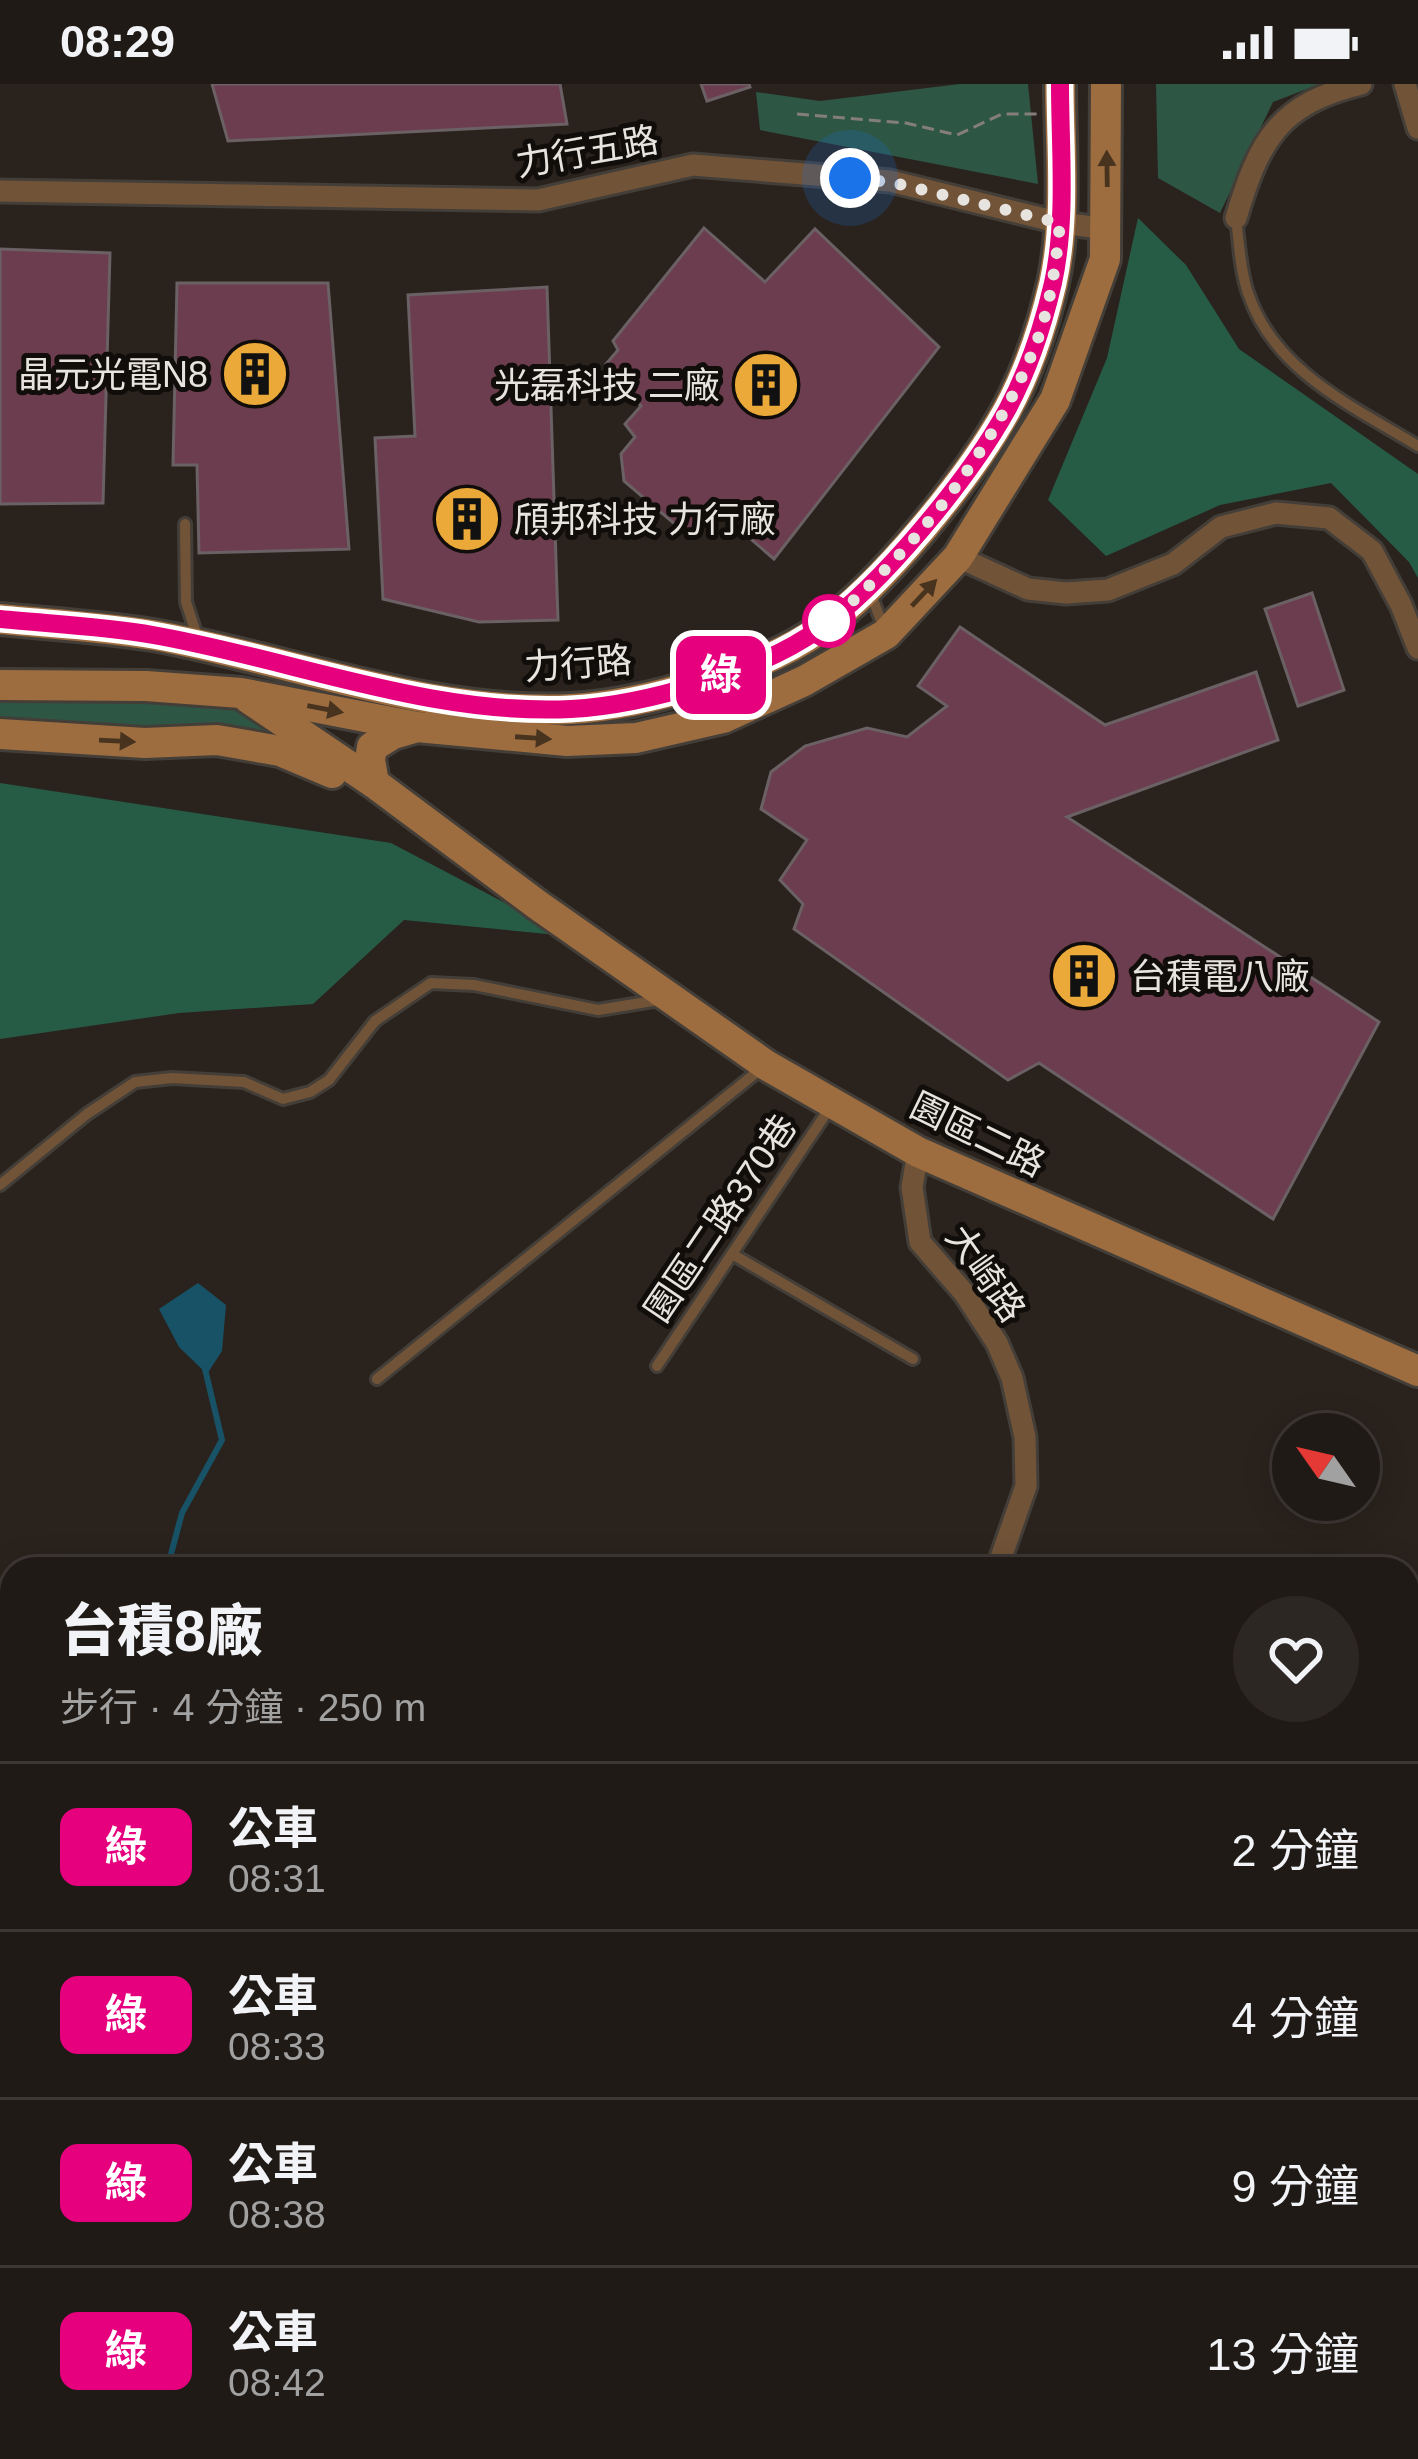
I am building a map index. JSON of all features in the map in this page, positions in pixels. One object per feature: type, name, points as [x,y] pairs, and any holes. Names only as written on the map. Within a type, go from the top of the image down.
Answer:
[{"type":"street","name":"力行路","points":[[0,620],[153,635],[444,700],[572,709],[657,696],[737,670],[817,632],[868,590],[1007,410],[1038,337],[1054,279],[1060,223],[1060,84]]},
{"type":"street","name":"力行路","points":[[0,685],[146,686],[241,693],[417,727],[568,741],[636,738],[707,721],[804,681],[886,634],[958,557],[1055,400],[1105,259],[1106,84]]},
{"type":"street","points":[[1236,218],[1252,165],[1280,121],[1330,92],[1361,84]]},
{"type":"street","points":[[1405,84],[1418,128]]},
{"type":"street","name":"力行五路","points":[[0,191],[538,200],[693,165],[890,182],[1108,230]]},
{"type":"street","points":[[958,557],[1028,589],[1108,590],[1173,564],[1221,527],[1276,513],[1329,518],[1372,551],[1418,648]]},
{"type":"street","name":"園區二路","points":[[200,645],[241,693],[766,1065],[918,1152],[1418,1371]]},
{"type":"street","points":[[374,783],[372,747],[417,727]]},
{"type":"street","name":"園區二路","points":[[0,734],[145,742],[217,740],[280,751],[382,797],[539,906]]},
{"type":"street","name":"大崎路","points":[[918,1152],[912,1187],[920,1242],[998,1342],[1012,1378],[1025,1437],[1026,1486],[1001,1557]]},
{"type":"lane","points":[[1236,218],[1248,293],[1277,349],[1318,386],[1418,446]]},
{"type":"lane","points":[[185,524],[186,602],[200,645]]},
{"type":"lane","points":[[868,590],[886,634]]},
{"type":"lane","points":[[699,682],[707,721]]},
{"type":"lane","points":[[0,1185],[87,1114],[135,1082],[172,1078],[244,1082],[283,1099],[310,1092],[329,1080],[375,1022],[431,983],[474,986],[598,1010],[668,999]]},
{"type":"lane","points":[[377,1379],[766,1065]]},
{"type":"lane","name":"園區二路370巷","points":[[657,1366],[833,1103]]},
{"type":"lane","points":[[732,1254],[913,1359]]},
{"type":"path","points":[[797,114],[906,123],[958,135],[1002,114],[1045,114]]},
{"type":"green space","points":[[960,84],[1028,84],[1038,184],[760,130],[756,92],[820,101]]},
{"type":"green space","points":[[1156,84],[1320,84],[1273,102],[1220,213],[1158,178]]},
{"type":"green space","points":[[1138,218],[1186,265],[1239,349],[1418,474],[1418,578],[1409,562],[1331,483],[1220,505],[1106,556],[1048,500],[1107,358]]},
{"type":"green space","points":[[0,701],[236,702],[300,744],[0,717]]},
{"type":"green space","points":[[0,783],[391,843],[568,936],[404,920],[313,1004],[179,1013],[0,1039]]},
{"type":"water","points":[[198,1283],[226,1305],[222,1351],[207,1374],[179,1347],[159,1309]]},
{"type":"building","points":[[212,84],[560,84],[567,124],[228,141]]},
{"type":"building","points":[[701,84],[749,84],[750,87],[707,101]]},
{"type":"building","name":"光磊科技 二廠","points":[[704,228],[765,282],[815,229],[939,347],[774,559],[716,509],[690,537],[624,481],[621,454],[635,437],[625,424],[641,406],[606,364],[618,350],[613,341]]},
{"type":"building","points":[[0,249],[110,253],[103,503],[0,504]]},
{"type":"building","name":"晶元光電N8","points":[[177,283],[328,283],[349,549],[199,553],[197,465],[173,465]]},
{"type":"building","name":"頎邦科技 力行廠","points":[[547,287],[558,620],[479,622],[383,599],[375,438],[415,436],[408,295]]},
{"type":"building","points":[[1312,593],[1344,690],[1298,706],[1265,609]]},
{"type":"building","name":"台積電八廠","points":[[960,627],[1105,725],[1256,672],[1278,740],[1067,817],[1379,1022],[1273,1219],[1039,1063],[1008,1080],[794,929],[803,904],[780,880],[807,840],[761,809],[771,772],[805,746],[867,728],[907,737],[947,706],[918,686]]},
{"type":"waterway","points":[[170,1557],[182,1513],[222,1440],[205,1369]]},
{"type":"bus line","name":"綠","points":[[0,619],[153,635],[444,700],[572,709],[657,696],[737,670],[817,632],[868,590],[1007,410],[1038,337],[1054,279],[1060,223],[1060,84]]},
{"type":"place","name":"晶元光電N8","points":[[255,374]]},
{"type":"place","name":"光磊科技 二廠","points":[[766,385]]},
{"type":"place","name":"頎邦科技 力行廠","points":[[467,519]]},
{"type":"place","name":"台積電八廠","points":[[1084,976]]},
{"type":"route","points":[[829,621],[817,632],[868,590],[1007,410],[1038,337],[1054,279],[1060,223],[890,182],[850,178]]}]
